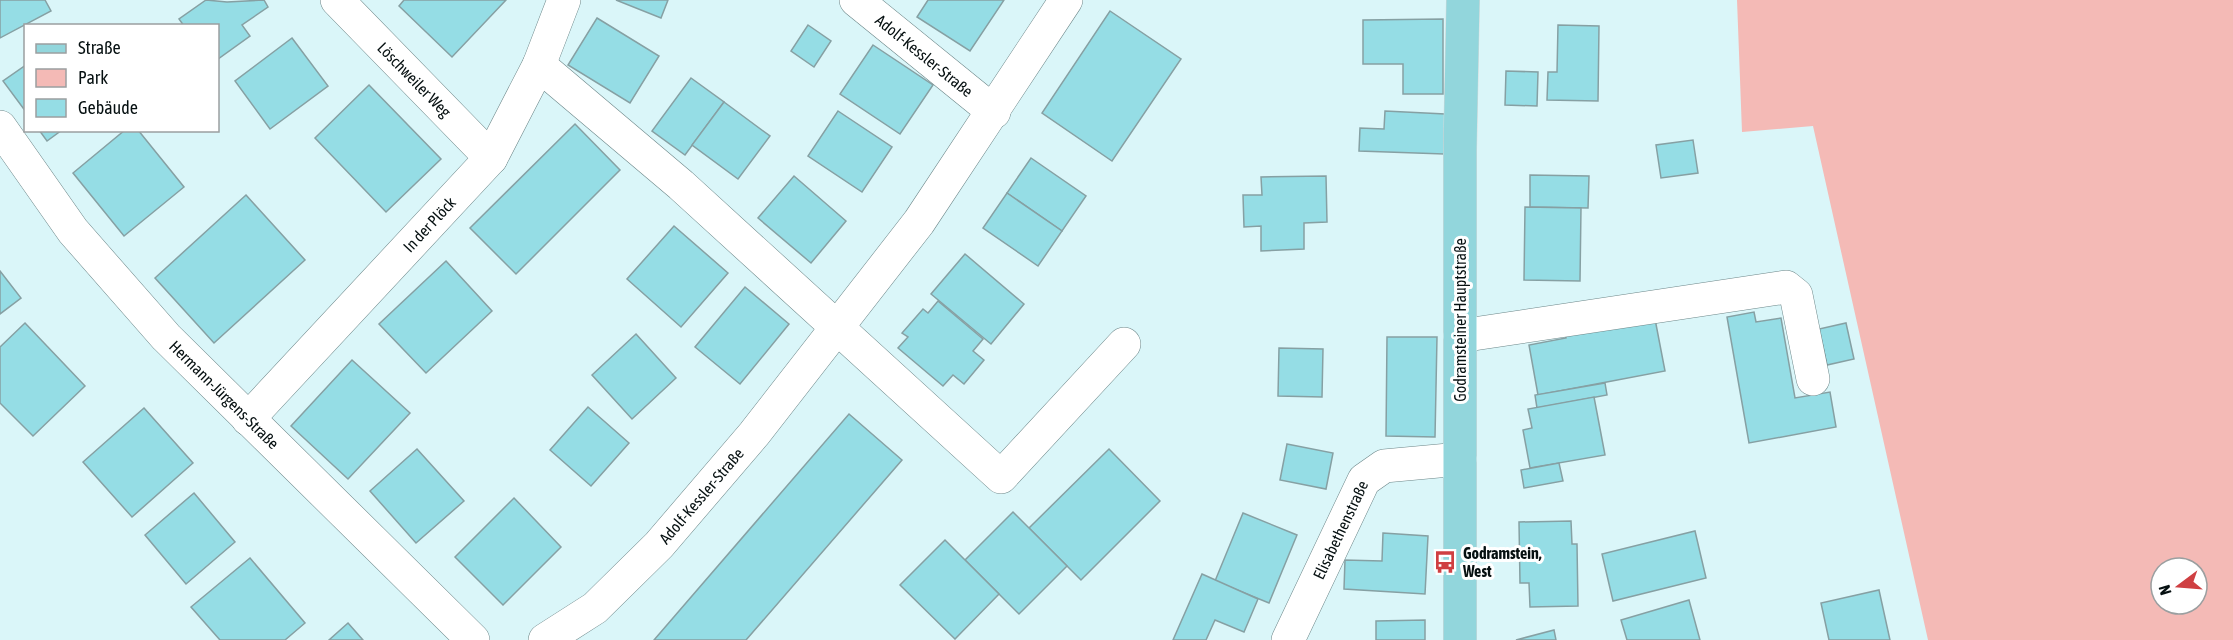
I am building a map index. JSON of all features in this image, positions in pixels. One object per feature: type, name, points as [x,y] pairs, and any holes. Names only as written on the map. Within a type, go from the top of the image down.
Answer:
[{"type":"main road","name":"Godramsteiner Hauptstraße","points":[[1460,640],[1463,0]]},
{"type":"street","name":"Löschweiler Weg","points":[[337,0],[491,158]]},
{"type":"street","name":"In der Plöck","points":[[248,419],[491,158],[539,65],[564,0]]},
{"type":"street","name":"Adolf-Kessler-Straße","points":[[856,0],[994,112]]},
{"type":"street","name":"Adolf-Kessler-Straße","points":[[545,640],[595,608],[659,545],[754,434],[919,222],[994,112],[1066,0]]},
{"type":"street","points":[[539,65],[681,185],[1001,477],[1124,344]]},
{"type":"street","name":"Hermann-Jürgens-Straße","points":[[0,127],[73,231],[166,337],[473,640]]},
{"type":"street","points":[[1460,336],[1786,287],[1796,295],[1813,380]]},
{"type":"street","name":"Elisabethenstraße","points":[[1288,640],[1364,480],[1384,466],[1460,459]]},
{"type":"green space","points":[[1737,0],[2233,0],[2233,640],[1928,640],[1813,126],[1742,132]]},
{"type":"building","points":[[0,0],[45,0],[51,11],[0,38]]},
{"type":"building","points":[[206,0],[227,2],[264,0],[268,7],[242,25],[250,36],[219,58],[219,24],[183,24],[179,19]]},
{"type":"building","points":[[404,0],[506,0],[452,57],[399,6]]},
{"type":"building","points":[[616,0],[668,0],[661,18]]},
{"type":"building","points":[[928,0],[1004,0],[970,51],[917,17]]},
{"type":"building","points":[[1110,11],[1181,59],[1112,161],[1042,113]]},
{"type":"building","points":[[597,18],[659,56],[630,103],[568,65]]},
{"type":"building","points":[[1443,19],[1443,94],[1403,94],[1403,64],[1363,64],[1363,20]]},
{"type":"building","points":[[808,25],[831,41],[814,67],[791,51]]},
{"type":"building","points":[[1558,25],[1599,26],[1598,101],[1547,100],[1548,72],[1557,72]]},
{"type":"building","points":[[292,38],[328,86],[270,129],[235,81]]},
{"type":"building","points":[[873,45],[933,85],[900,134],[840,94]]},
{"type":"building","points":[[24,66],[24,109],[3,81]]},
{"type":"building","points":[[1506,71],[1538,72],[1537,106],[1505,105]]},
{"type":"building","points":[[691,78],[724,102],[685,155],[652,131]]},
{"type":"building","points":[[369,85],[441,159],[386,212],[315,138]]},
{"type":"building","points":[[724,102],[770,136],[738,179],[692,145]]},
{"type":"building","points":[[838,111],[892,147],[862,192],[808,156]]},
{"type":"building","points":[[1385,111],[1445,114],[1444,154],[1359,151],[1360,128],[1384,129]]},
{"type":"building","points":[[575,124],[620,170],[516,274],[470,228]]},
{"type":"building","points":[[40,132],[59,132],[47,141]]},
{"type":"building","points":[[123,132],[140,132],[184,187],[124,236],[73,173]]},
{"type":"building","points":[[1693,140],[1698,173],[1661,178],[1656,145]]},
{"type":"building","points":[[1031,158],[1086,196],[1062,231],[1007,193]]},
{"type":"building","points":[[1530,175],[1589,176],[1588,208],[1530,207]]},
{"type":"building","points":[[794,176],[846,221],[811,263],[758,218]]},
{"type":"building","points":[[1326,176],[1327,222],[1304,223],[1304,249],[1261,251],[1261,226],[1244,227],[1243,195],[1262,195],[1261,177]]},
{"type":"building","points":[[1007,193],[1062,231],[1038,266],[983,228]]},
{"type":"building","points":[[246,195],[305,260],[214,343],[155,278]]},
{"type":"building","points":[[1525,207],[1581,208],[1580,281],[1524,280]]},
{"type":"building","points":[[674,226],[728,273],[681,327],[627,279]]},
{"type":"building","points":[[965,254],[1024,304],[991,344],[931,294]]},
{"type":"building","points":[[446,261],[492,311],[426,373],[379,324]]},
{"type":"building","points":[[0,271],[21,298],[0,314]]},
{"type":"building","points":[[745,287],[789,324],[740,384],[695,347]]},
{"type":"building","points":[[938,301],[983,339],[973,351],[984,360],[964,384],[953,375],[943,386],[898,348],[908,337],[902,333],[923,309],[928,313]]},
{"type":"building","points":[[1754,312],[1756,322],[1781,318],[1795,398],[1830,392],[1836,427],[1749,443],[1727,317]]},
{"type":"building","points":[[1655,319],[1665,371],[1538,395],[1529,345],[1566,338],[1565,331]]},
{"type":"building","points":[[25,323],[85,386],[33,436],[0,403],[0,347]]},
{"type":"building","points":[[1846,323],[1854,359],[1827,365],[1819,329]]},
{"type":"building","points":[[636,334],[676,378],[632,419],[592,375]]},
{"type":"building","points":[[1387,337],[1437,337],[1435,437],[1386,436]]},
{"type":"building","points":[[1279,348],[1323,349],[1322,397],[1278,396]]},
{"type":"building","points":[[352,360],[410,413],[348,479],[291,426]]},
{"type":"building","points":[[1605,383],[1607,395],[1537,408],[1535,395]]},
{"type":"building","points":[[1594,397],[1605,455],[1530,468],[1523,430],[1532,428],[1528,409]]},
{"type":"building","points":[[588,407],[629,443],[591,486],[550,450]]},
{"type":"building","points":[[144,408],[193,463],[132,517],[83,462]]},
{"type":"building","points":[[849,414],[902,460],[746,640],[654,640]]},
{"type":"building","points":[[1287,444],[1333,453],[1326,489],[1280,480]]},
{"type":"building","points":[[417,449],[464,501],[416,543],[370,491]]},
{"type":"building","points":[[1109,449],[1160,501],[1081,580],[1029,528]]},
{"type":"building","points":[[1559,463],[1563,481],[1524,488],[1521,470]]},
{"type":"building","points":[[194,493],[235,542],[186,584],[145,535]]},
{"type":"building","points":[[514,498],[561,547],[503,605],[455,557]]},
{"type":"building","points":[[1013,512],[1067,566],[1019,614],[965,560]]},
{"type":"building","points":[[1243,513],[1297,535],[1269,603],[1215,581]]},
{"type":"building","points":[[1571,521],[1572,544],[1577,544],[1578,606],[1530,607],[1529,583],[1520,583],[1519,522]]},
{"type":"building","points":[[1695,531],[1706,578],[1613,601],[1602,554]]},
{"type":"building","points":[[1383,533],[1428,536],[1425,594],[1344,589],[1345,560],[1382,561]]},
{"type":"building","points":[[945,540],[999,594],[955,639],[900,585]]},
{"type":"building","points":[[250,558],[305,623],[285,640],[220,640],[191,607]]},
{"type":"building","points":[[1202,574],[1258,599],[1244,632],[1215,620],[1206,640],[1173,640]]},
{"type":"building","points":[[1879,590],[1890,640],[1829,640],[1821,603]]},
{"type":"building","points":[[1689,600],[1700,640],[1627,640],[1621,620]]},
{"type":"building","points":[[1425,620],[1425,640],[1376,640],[1376,621]]},
{"type":"building","points":[[348,623],[363,640],[329,640]]},
{"type":"building","points":[[1554,630],[1556,640],[1516,640]]},
{"type":"place","name":"Godramstein, West","points":[[1445,562]]}]
